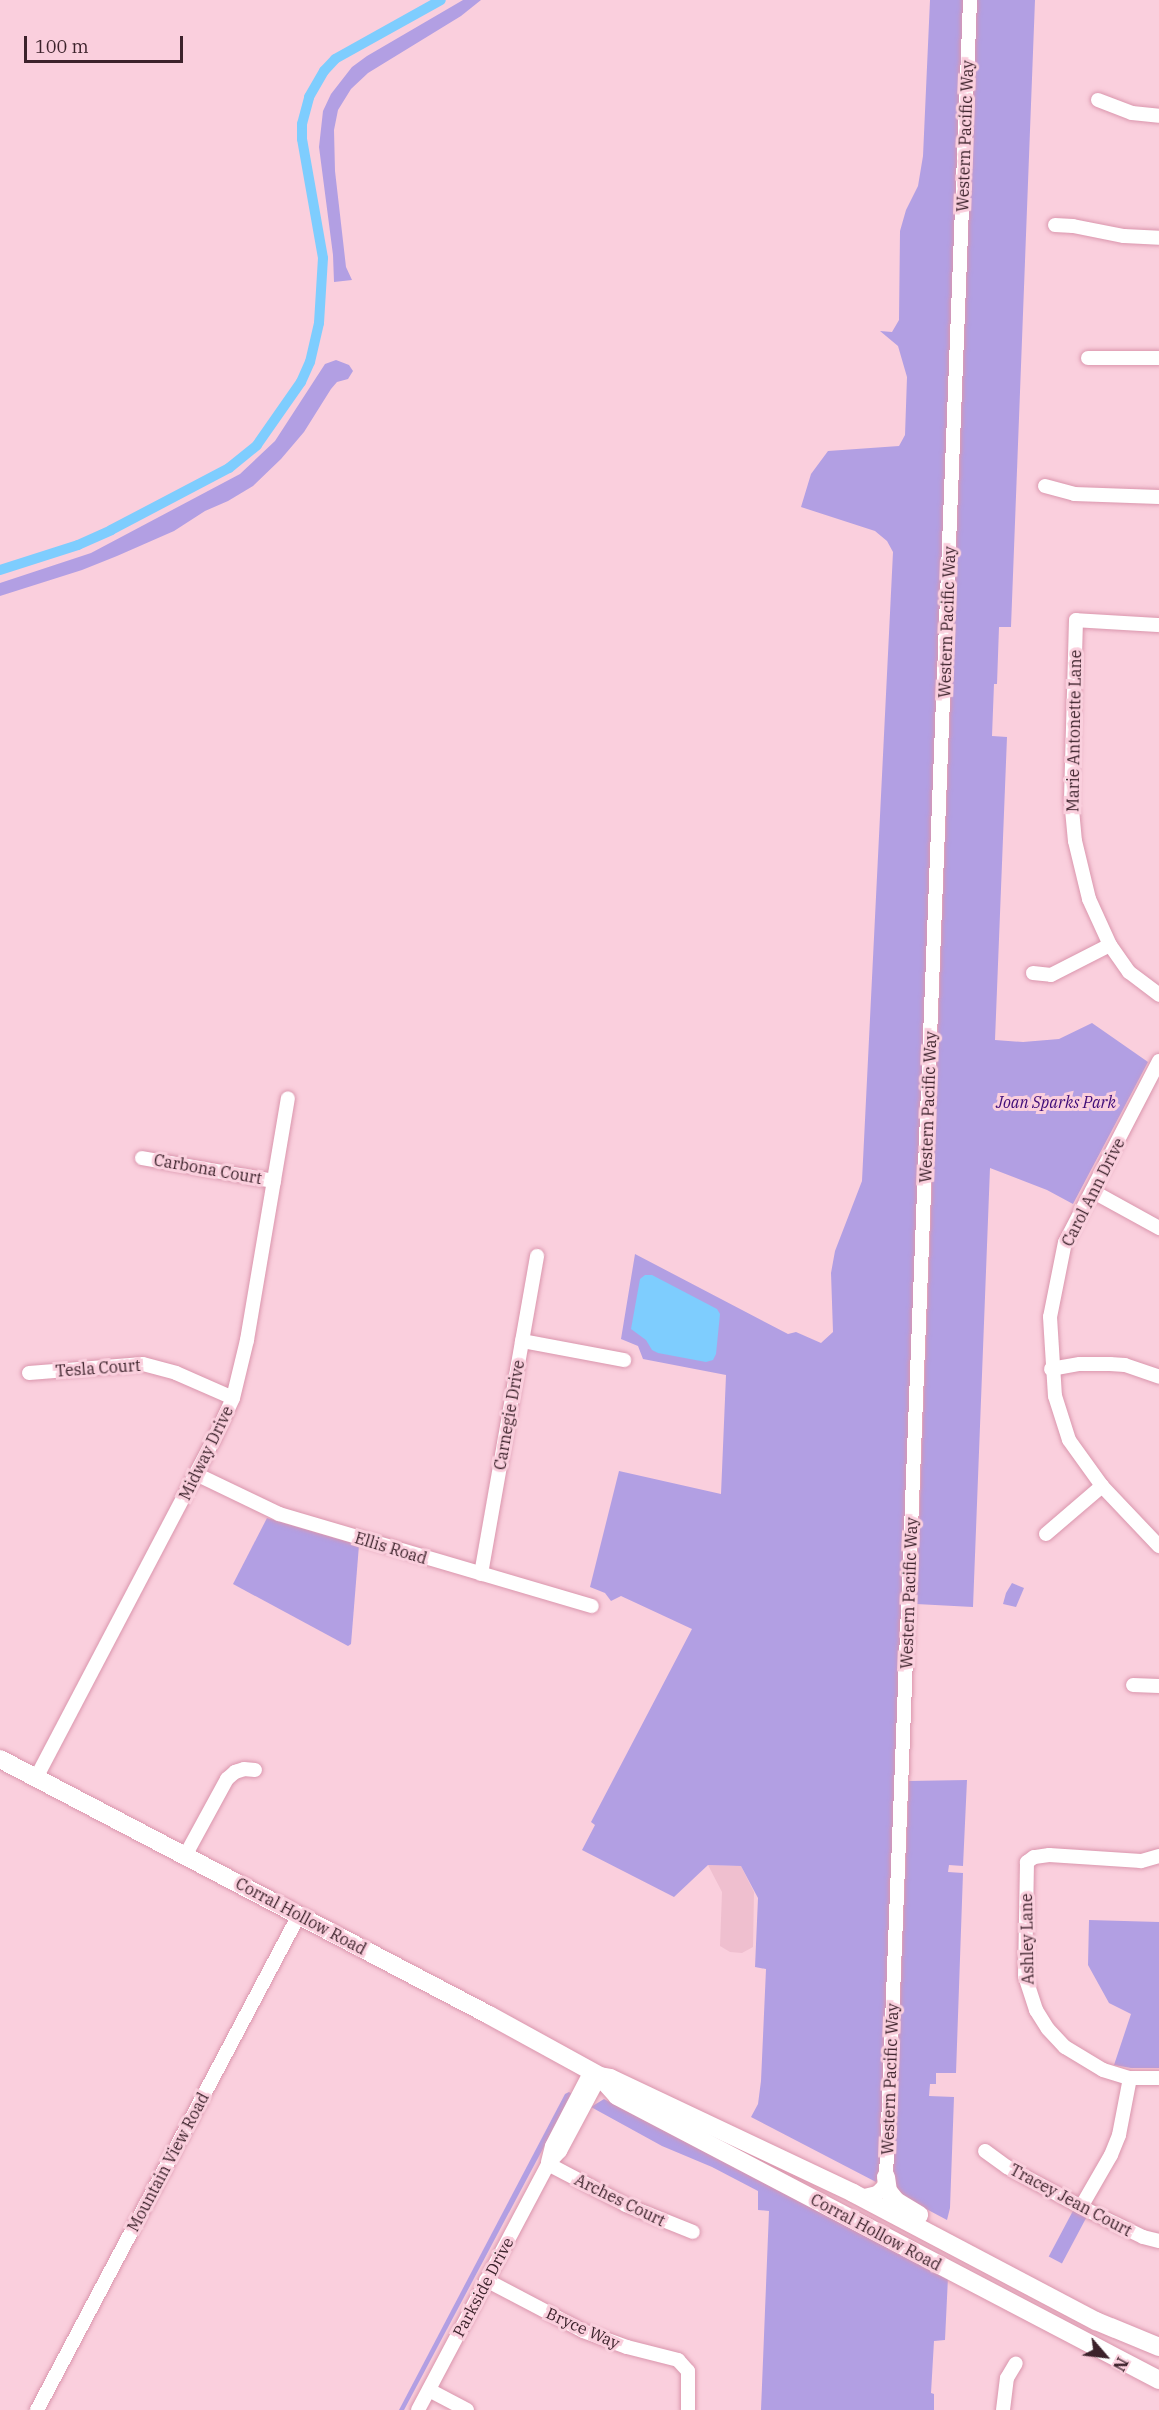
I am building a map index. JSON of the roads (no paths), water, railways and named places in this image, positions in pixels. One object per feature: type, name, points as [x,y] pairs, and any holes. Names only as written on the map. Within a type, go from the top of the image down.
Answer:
[{"type":"main road","name":"Corral Hollow Road","points":[[0,1759],[595,2074],[610,2078],[860,2197],[1096,2321],[1159,2348]]},
{"type":"main road","name":"Corral Hollow Road","points":[[595,2074],[617,2096],[1159,2380]]},
{"type":"main road","points":[[886,2177],[888,2191],[900,2205],[1159,2342]]},
{"type":"main road","points":[[815,2200],[816,2188],[825,2180]]},
{"type":"street","name":"Western Pacific Way","points":[[860,2197],[878,2193],[886,2177],[970,0]]},
{"type":"street","points":[[1098,100],[1132,113],[1159,116]]},
{"type":"street","points":[[1055,225],[1124,236],[1159,237]]},
{"type":"street","points":[[1088,358],[1159,358]]},
{"type":"street","points":[[1045,486],[1074,494],[1159,497]]},
{"type":"street","name":"Marie Antonette Lane","points":[[1159,625],[1076,620],[1071,799],[1075,841],[1089,899],[1110,945],[1129,972],[1159,995]]},
{"type":"street","points":[[1034,973],[1051,975],[1110,945]]},
{"type":"street","name":"Carol Ann Drive","points":[[1159,1061],[1065,1242],[1055,1280],[1050,1317],[1051,1369],[1060,1419],[1081,1458],[1102,1486],[1159,1546]]},
{"type":"street","name":"Midway Drive","points":[[36,1778],[196,1474],[233,1398],[245,1349],[288,1098]]},
{"type":"street","name":"Carbona Court","points":[[142,1158],[274,1181]]},
{"type":"street","points":[[1092,1191],[1159,1228]]},
{"type":"street","name":"Carnegie Drive","points":[[481,1574],[537,1256]]},
{"type":"street","points":[[522,1341],[624,1360]]},
{"type":"street","name":"Tesla Court","points":[[29,1373],[143,1364],[176,1373],[233,1398]]},
{"type":"street","points":[[1051,1369],[1080,1364],[1125,1365],[1159,1377]]},
{"type":"street","name":"Ellis Road","points":[[196,1474],[279,1514],[592,1606]]},
{"type":"street","points":[[1046,1534],[1102,1486]]},
{"type":"street","points":[[1133,1684],[1159,1686]]},
{"type":"street","points":[[184,1856],[227,1779],[244,1769],[255,1770]]},
{"type":"street","name":"Ashley Lane","points":[[1159,1856],[1141,1861],[1048,1855],[1034,1857],[1027,1862],[1025,1869],[1025,1976],[1028,1993],[1048,2030],[1065,2047],[1092,2066],[1130,2078],[1159,2078]]},
{"type":"street","name":"Mountain View Road","points":[[37,2410],[298,1915]]},
{"type":"street","name":"Parkside Drive","points":[[418,2410],[548,2164],[560,2151],[595,2074]]},
{"type":"street","points":[[1081,2207],[1111,2155],[1119,2135],[1130,2078]]},
{"type":"street","name":"Tracey Jean Court","points":[[985,2151],[1007,2167],[1081,2207],[1143,2237],[1159,2241]]},
{"type":"street","name":"Arches Court","points":[[548,2164],[626,2205],[693,2232]]},
{"type":"street","name":"Bryce Way","points":[[486,2280],[583,2331],[627,2347],[672,2357],[684,2364],[688,2371],[688,2410]]},
{"type":"street","points":[[1003,2410],[1007,2378],[1016,2362]]},
{"type":"street","points":[[429,2390],[467,2410]]},
{"type":"water","points":[[645,1275],[652,1275],[717,1309],[720,1314],[716,1354],[713,1360],[706,1362],[658,1353],[631,1329],[640,1279]]},
{"type":"waterway","points":[[0,570],[78,545],[111,530],[229,468],[257,445],[301,382],[310,362],[319,323],[323,258],[302,139],[302,124],[309,97],[324,71],[335,59],[441,0]]},
{"type":"park label","name":"Joan Sparks Park","points":[[1056,1102]]}]
